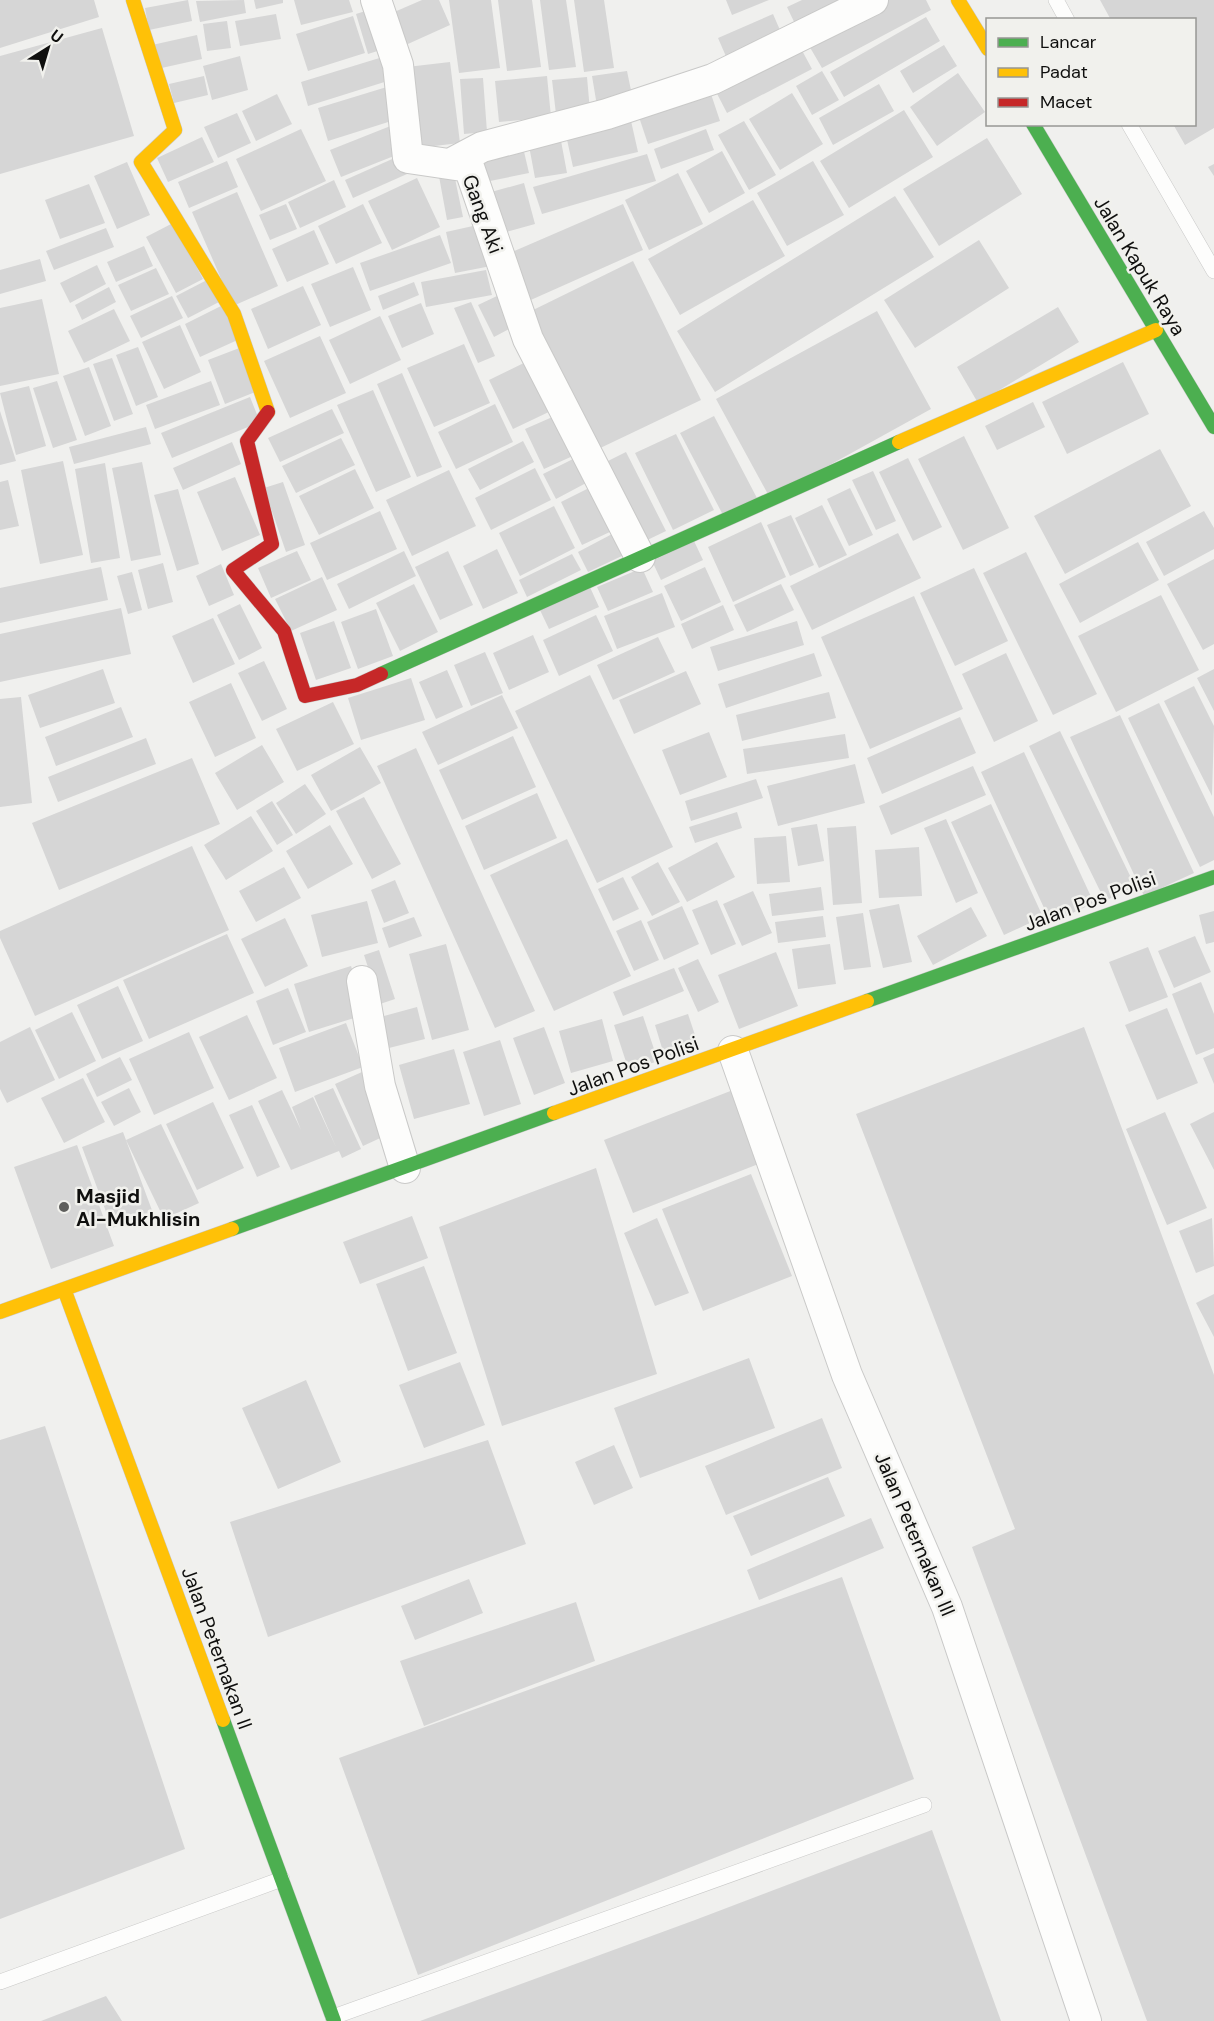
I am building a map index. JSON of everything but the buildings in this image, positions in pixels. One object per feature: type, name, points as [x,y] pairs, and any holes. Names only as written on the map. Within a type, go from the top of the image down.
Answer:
[{"type":"street","points":[[133,0],[171,109],[175,130],[141,162],[234,314],[268,412],[247,441],[272,544],[233,570],[284,631],[305,696],[357,685],[640,557],[1156,330]]},
{"type":"street","points":[[376,0],[398,65],[408,158],[450,164]]},
{"type":"street","name":"Gang Aki","points":[[450,164],[482,147],[607,114],[713,79],[873,0]]},
{"type":"street","points":[[958,0],[986,47]]},
{"type":"street","name":"Jalan Kapuk Raya","points":[[1034,126],[1214,427]]},
{"type":"street","name":"Gang Aki","points":[[450,164],[469,167],[528,339],[640,557]]},
{"type":"street","name":"Jalan Pos Polisi","points":[[0,1312],[1214,877]]},
{"type":"street","points":[[362,981],[380,1086],[405,1168]]},
{"type":"street","name":"Jalan Peternakan III","points":[[733,1051],[848,1375],[947,1607],[1086,2021]]},
{"type":"street","name":"Jalan Peternakan II","points":[[64,1289],[334,2019]]},
{"type":"lane","points":[[1056,0],[1066,18]]},
{"type":"lane","points":[[1130,126],[1214,271]]},
{"type":"lane","points":[[334,2019],[924,1805]]},
{"type":"lane","points":[[0,1982],[282,1879]]},
{"type":"traffic: fast","points":[[1034,126],[1214,427]]},
{"type":"traffic: fast","points":[[381,674],[899,442]]},
{"type":"traffic: fast","points":[[867,1001],[1214,877]]},
{"type":"traffic: fast","points":[[232,1229],[554,1113]]},
{"type":"traffic: fast","points":[[223,1720],[334,2021]]},
{"type":"traffic: slow","points":[[133,0],[175,130],[141,162],[234,314],[268,412]]},
{"type":"traffic: slow","points":[[958,0],[986,46]]},
{"type":"traffic: slow","points":[[899,442],[1156,330]]},
{"type":"traffic: slow","points":[[554,1113],[867,1001]]},
{"type":"traffic: slow","points":[[0,1312],[232,1229]]},
{"type":"traffic: slow","points":[[64,1289],[223,1720]]},
{"type":"traffic: jam","points":[[268,412],[247,441],[272,544],[233,570],[284,631],[305,696],[357,685],[381,674]]},
{"type":"place","name":"Masjid Al-Mukhlisin","points":[[64,1207]]}]
